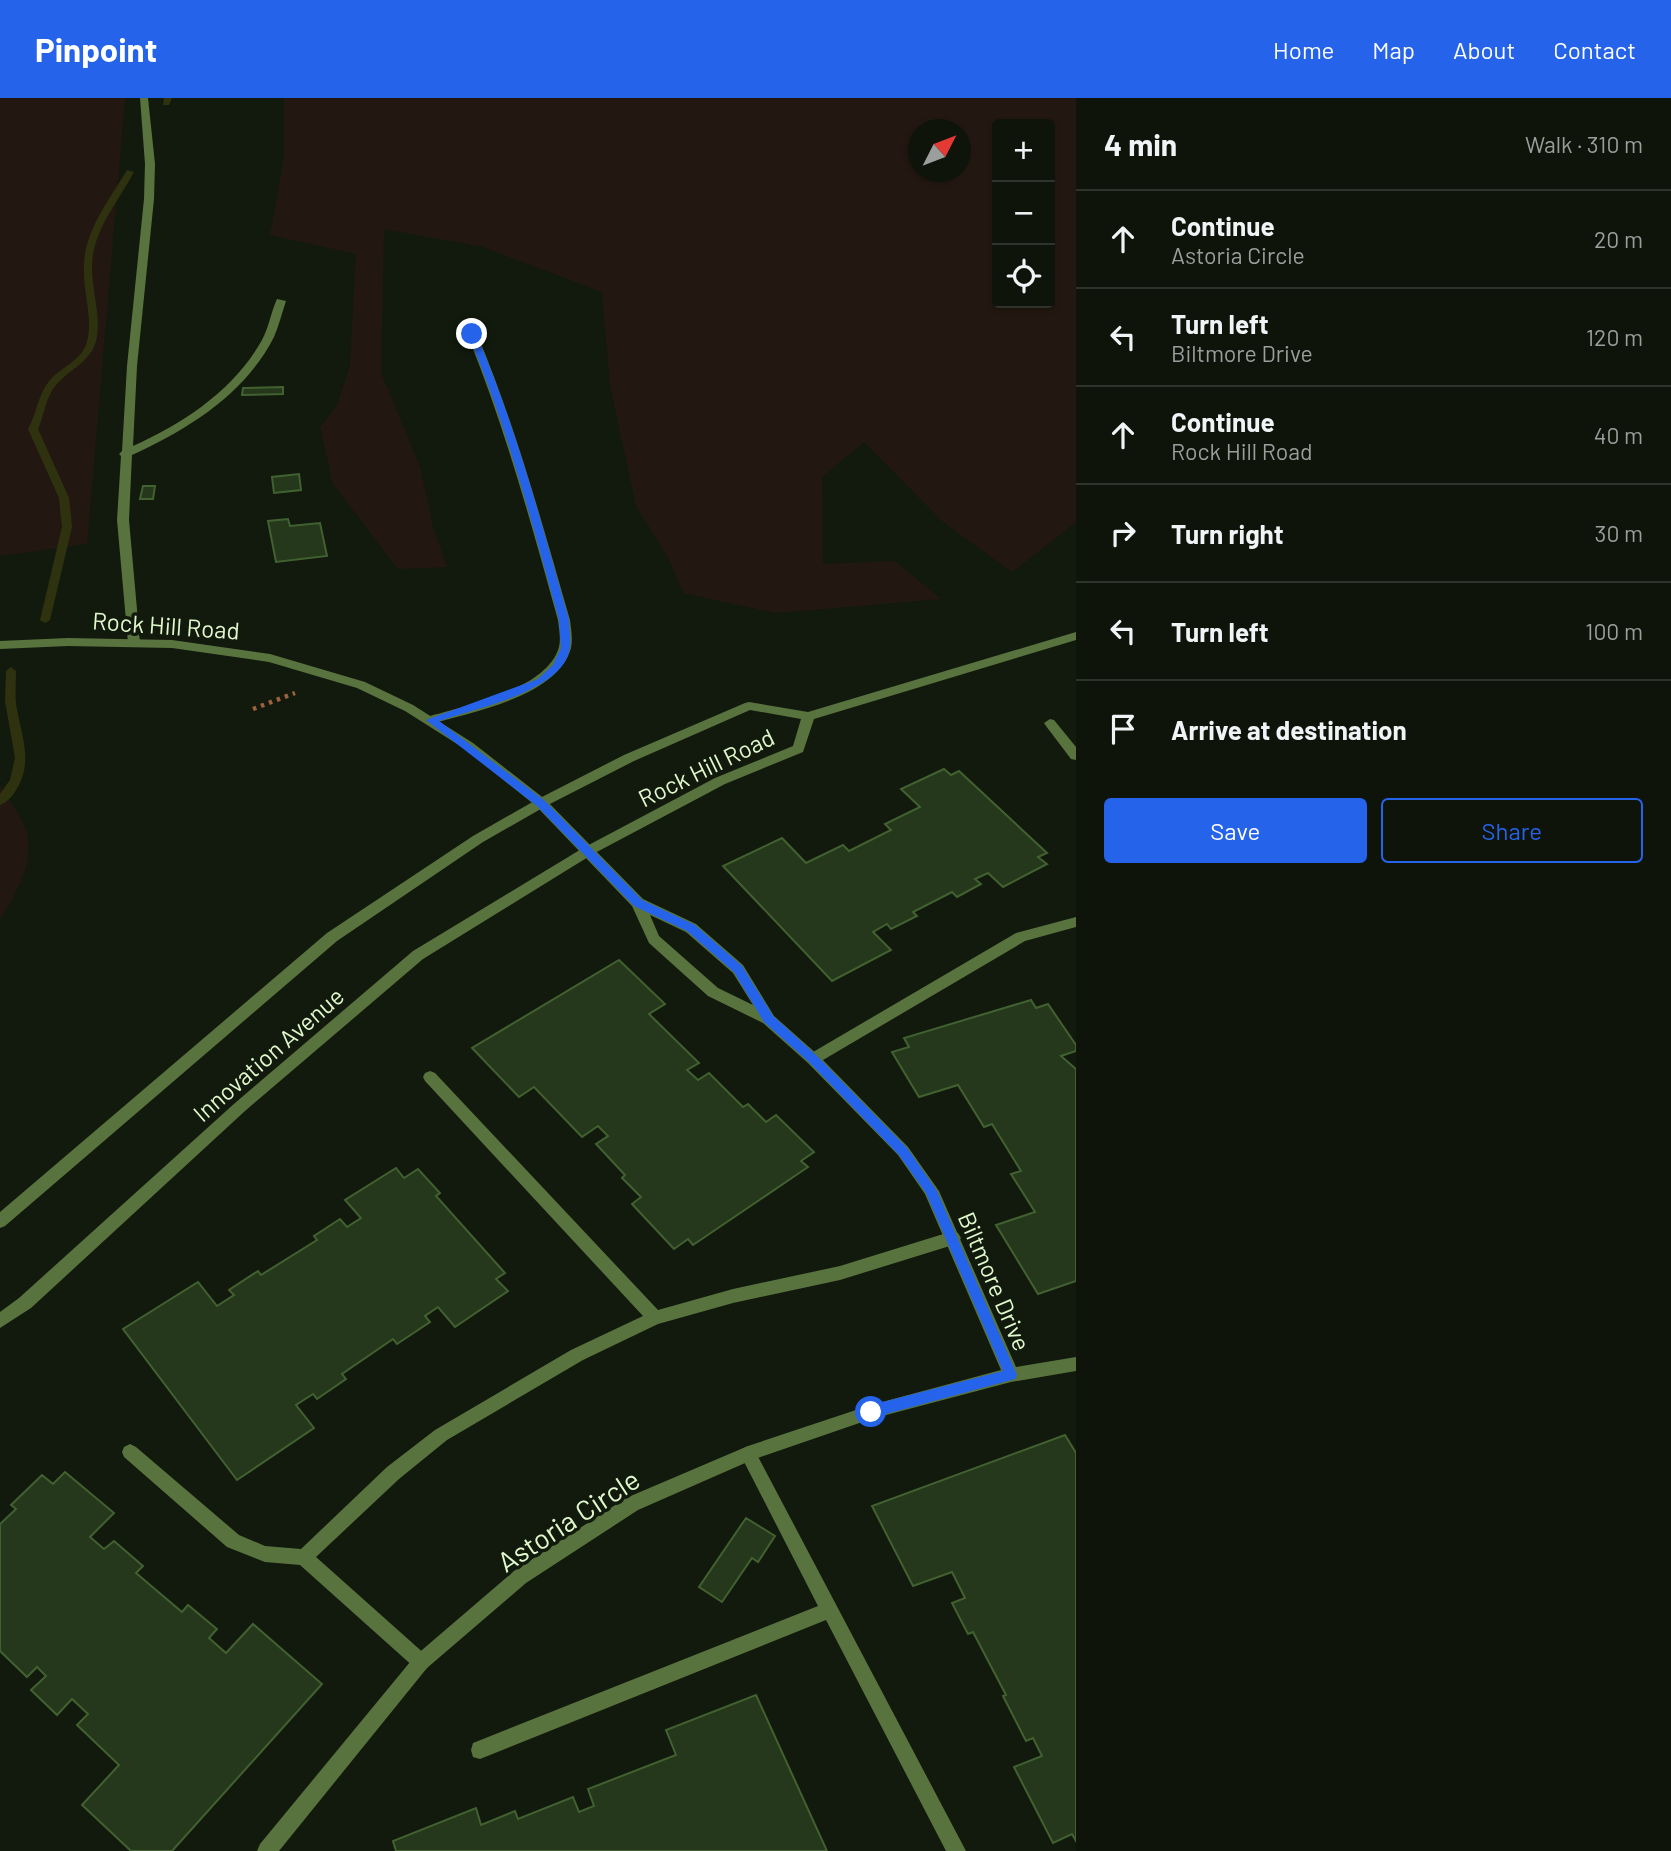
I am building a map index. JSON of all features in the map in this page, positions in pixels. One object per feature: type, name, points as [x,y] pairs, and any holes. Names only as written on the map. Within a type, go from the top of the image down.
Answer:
[{"type":"street","points":[[134,643],[123,520],[125,454],[149,200],[150,164],[144,98]]},
{"type":"street","points":[[125,454],[174,431],[208,407],[245,373],[268,337],[281,300]]},
{"type":"street","points":[[431,720],[542,681],[557,667],[565,648],[564,620],[516,451],[492,380],[472,334]]},
{"type":"street","name":"Rock Hill Road","points":[[541,803],[629,758],[749,706],[808,716],[1076,636]]},
{"type":"street","name":"Rock Hill Road","points":[[0,645],[68,642],[213,647],[270,658],[360,685],[431,720],[541,803],[588,851],[720,781],[799,749],[808,716]]},
{"type":"street","points":[[1050,723],[1076,756]]},
{"type":"street","name":"Innovation Avenue","points":[[0,1221],[332,937],[478,839],[541,803]]},
{"type":"street","name":"Innovation Avenue","points":[[0,1321],[35,1295],[315,1040],[418,955],[588,851]]},
{"type":"street","name":"Biltmore Drive","points":[[588,851],[638,903],[654,939],[713,992],[768,1019],[813,1059],[903,1151],[931,1191],[1011,1375]]},
{"type":"street","name":"Biltmore Drive","points":[[638,903],[691,928],[738,969],[768,1019]]},
{"type":"street","points":[[813,1059],[1021,937],[1074,926]]},
{"type":"street","points":[[429,1077],[655,1318]]},
{"type":"street","points":[[304,1557],[393,1473],[441,1435],[577,1355],[655,1318],[733,1296],[840,1273],[953,1238]]},
{"type":"street","name":"Astoria Circle","points":[[267,1851],[421,1662],[520,1577],[632,1504],[748,1454],[871,1412],[1011,1375],[1076,1364]]},
{"type":"street","points":[[130,1452],[233,1541],[265,1554],[304,1557],[421,1662]]},
{"type":"street","points":[[748,1454],[956,1851]]},
{"type":"street","points":[[480,1750],[830,1610]]},
{"type":"shaded area","points":[[0,98],[125,98],[87,544],[0,556]]},
{"type":"shaded area","points":[[284,98],[1076,98],[1076,522],[1012,572],[943,522],[864,442],[822,477],[823,564],[895,561],[941,599],[776,613],[683,593],[669,559],[636,506],[610,385],[602,292],[483,247],[384,229],[381,373],[420,467],[433,527],[447,567],[398,569],[333,484],[320,427],[337,406],[350,365],[356,254],[270,235],[284,159]]},
{"type":"shaded area","points":[[0,785],[27,831],[29,849],[21,880],[0,919]]},
{"type":"building","points":[[283,387],[283,394],[242,395],[243,388]]},
{"type":"building","points":[[299,474],[301,490],[274,493],[272,477]]},
{"type":"building","points":[[143,486],[155,486],[153,499],[140,499]]},
{"type":"building","points":[[288,519],[290,526],[320,523],[327,556],[276,562],[268,521]]},
{"type":"building","points":[[944,769],[951,775],[959,771],[1047,853],[1038,857],[1047,864],[1003,887],[988,873],[975,879],[981,884],[957,897],[952,892],[913,912],[917,916],[891,929],[887,924],[873,932],[891,950],[832,981],[723,866],[782,838],[806,863],[843,845],[849,851],[891,830],[885,824],[920,807],[901,789]]},
{"type":"building","points":[[619,960],[665,1004],[649,1014],[699,1063],[687,1070],[698,1080],[709,1073],[743,1107],[748,1104],[766,1122],[776,1115],[814,1152],[801,1161],[808,1167],[693,1245],[688,1239],[674,1249],[632,1204],[641,1197],[622,1178],[625,1175],[596,1144],[608,1136],[598,1126],[582,1137],[534,1087],[519,1097],[472,1048]]},
{"type":"building","points":[[1031,1000],[1036,1008],[1048,1004],[1076,1045],[1076,1051],[1061,1056],[1076,1069],[1076,1281],[1038,1294],[996,1225],[1035,1212],[1011,1174],[1021,1171],[992,1124],[984,1127],[958,1085],[919,1097],[892,1052],[909,1047],[904,1038]]},
{"type":"building","points":[[396,1168],[404,1178],[418,1169],[440,1193],[436,1196],[505,1273],[496,1279],[508,1291],[455,1327],[438,1307],[425,1316],[430,1322],[397,1344],[393,1339],[342,1374],[346,1379],[317,1399],[313,1394],[296,1405],[314,1428],[237,1480],[123,1329],[198,1282],[217,1306],[234,1295],[229,1290],[258,1271],[261,1275],[317,1240],[314,1236],[340,1219],[347,1227],[361,1218],[345,1200]]},
{"type":"building","points":[[1065,1435],[1076,1453],[1076,1841],[1072,1834],[1053,1843],[1014,1767],[1042,1756],[1033,1738],[1026,1741],[1003,1696],[1006,1695],[973,1632],[968,1634],[952,1603],[965,1598],[952,1572],[913,1586],[872,1506]]},
{"type":"building","points":[[65,1472],[114,1513],[90,1537],[104,1549],[114,1541],[143,1566],[136,1573],[182,1612],[188,1605],[217,1629],[209,1638],[226,1653],[253,1624],[322,1684],[172,1851],[131,1851],[82,1805],[119,1765],[77,1725],[88,1714],[72,1699],[57,1715],[31,1690],[46,1676],[37,1667],[27,1677],[0,1651],[0,1524],[16,1509],[11,1505],[42,1475],[53,1484]]},
{"type":"building","points":[[746,1518],[775,1536],[758,1562],[752,1558],[722,1602],[699,1587]]},
{"type":"building","points":[[756,1695],[827,1851],[396,1851],[393,1841],[476,1808],[481,1825],[515,1811],[518,1819],[573,1797],[579,1812],[594,1806],[588,1789],[676,1755],[666,1730]]},
{"type":"waterway","points":[[166,103],[168,98]]},
{"type":"waterway","points":[[45,620],[67,527],[64,498],[33,429],[51,385],[84,356],[91,343],[93,321],[88,275],[89,252],[101,220],[130,172]]},
{"type":"waterway","points":[[0,801],[16,780],[20,758],[11,701],[11,671]]},
{"type":"route","points":[[472,334],[492,380],[516,451],[564,620],[565,648],[557,667],[542,681],[431,720],[469,746],[541,803],[638,903],[691,928],[738,969],[768,1019],[813,1059],[903,1151],[931,1191],[1011,1375],[871,1412]]}]
